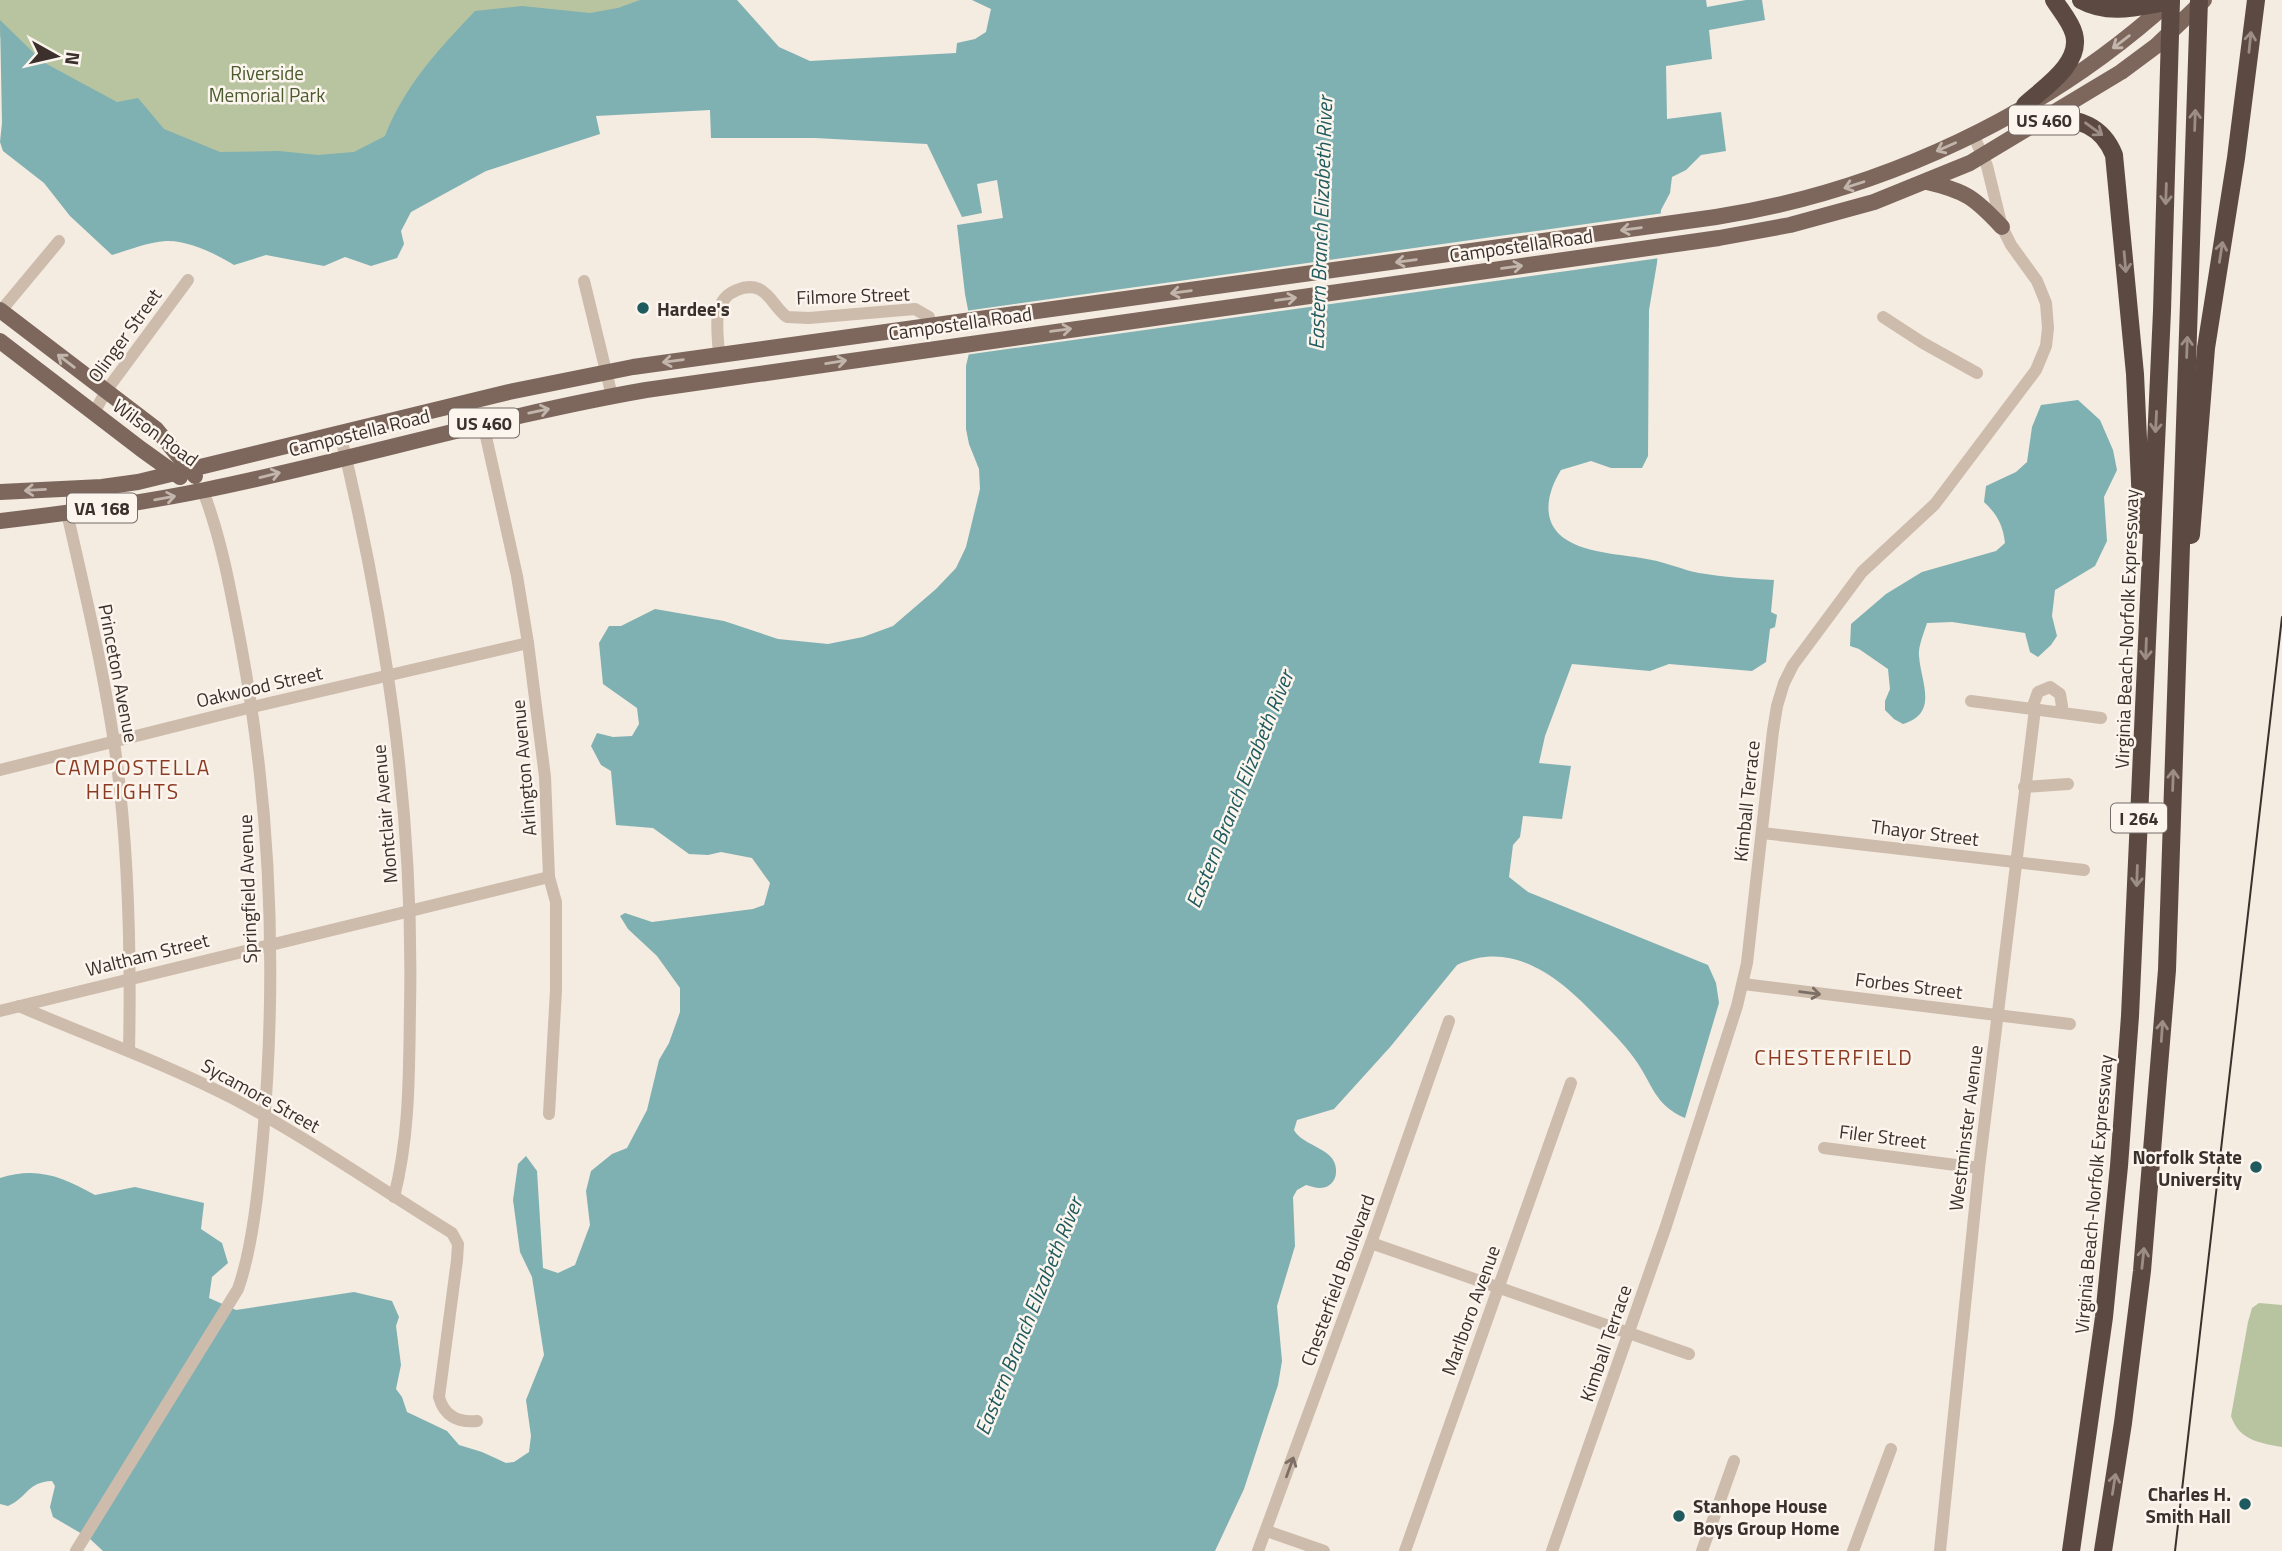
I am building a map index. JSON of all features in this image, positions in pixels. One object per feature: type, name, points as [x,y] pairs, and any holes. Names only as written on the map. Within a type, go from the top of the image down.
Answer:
[{"type":"highway","points":[[2025,105],[2065,67],[2074,52],[2074,35],[2054,0]]},
{"type":"highway","points":[[2081,0],[2097,7],[2119,10],[2171,0]]},
{"type":"highway","name":"Virginia Beach-Norfolk Expressway","points":[[2070,1551],[2102,1330],[2121,1142],[2135,929],[2162,311],[2171,0]]},
{"type":"highway","name":"I 264","points":[[2103,1551],[2134,1336],[2156,1122],[2167,958],[2199,0]]},
{"type":"highway","points":[[2178,636],[2195,505],[2204,360],[2236,158],[2256,0]]},
{"type":"highway","points":[[2049,117],[2080,121],[2093,127],[2108,142],[2115,162],[2135,374],[2139,490],[2148,601]]},
{"type":"main road","name":"US 460","points":[[1973,134],[2109,52],[2171,0]]},
{"type":"main road","name":"US 460","points":[[1927,182],[1984,155],[2121,72],[2156,46],[2204,0]]},
{"type":"main road","name":"Campostella Road","points":[[0,492],[111,486],[521,389],[606,372],[1751,212],[1819,196],[1867,180],[1973,134]]},
{"type":"main road","name":"Campostella Road","points":[[0,520],[67,513],[203,491],[483,423],[612,396],[1755,232],[1874,202],[1927,182]]},
{"type":"main road","points":[[1927,182],[1957,189],[1980,203],[2002,228]]},
{"type":"main road","name":"Wilson Road","points":[[0,311],[156,429],[183,471]]},
{"type":"main road","name":"Wilson Road","points":[[0,341],[94,413],[183,471],[203,491]]},
{"type":"street","name":"Kimball Terrace","points":[[1552,1551],[1667,1226],[1743,984],[1777,706],[1784,683],[1793,665],[1861,572],[1935,504],[2036,370],[2046,346],[2049,328],[2046,303],[2037,281],[2002,228],[1984,155],[1973,134]]},
{"type":"street","points":[[0,311],[59,241]]},
{"type":"street","name":"Olinger Street","points":[[94,413],[106,391],[188,280]]},
{"type":"street","points":[[584,281],[612,396]]},
{"type":"street","name":"Filmore Street","points":[[719,355],[717,326],[721,303],[728,295],[746,287],[762,290],[787,317],[808,318],[915,309],[929,317]]},
{"type":"street","points":[[1883,317],[1977,373]]},
{"type":"street","name":"Arlington Avenue","points":[[483,423],[517,576],[545,776],[549,877],[554,890],[556,915],[556,990],[549,1114]]},
{"type":"street","name":"Montclair Avenue","points":[[340,433],[377,603],[403,789],[410,910],[408,1118],[394,1197]]},
{"type":"street","name":"Springfield Avenue","points":[[78,1548],[238,1289],[255,1206],[268,1066],[270,944],[264,806],[253,707],[232,597],[216,529],[203,491]]},
{"type":"street","name":"Princeton Avenue","points":[[67,513],[113,741],[127,889],[129,1051]]},
{"type":"street","name":"Oakwood Street","points":[[0,770],[528,643]]},
{"type":"street","points":[[2035,709],[2038,692],[2050,687],[2060,694],[2063,706],[2059,712]]},
{"type":"street","points":[[1970,701],[2101,718]]},
{"type":"street","name":"Westminster Avenue","points":[[1940,1551],[1979,1168],[2035,709]]},
{"type":"street","points":[[2025,787],[2068,784]]},
{"type":"street","name":"Thayor Street","points":[[1762,833],[2084,870]]},
{"type":"street","name":"Waltham Street","points":[[0,1011],[130,977],[549,877]]},
{"type":"street","name":"Forbes Street","points":[[1743,984],[2070,1024]]},
{"type":"street","name":"Sycamore Street","points":[[19,1006],[129,1051],[234,1099],[353,1168],[452,1233],[458,1244],[458,1254],[439,1397],[444,1411],[456,1420],[477,1421]]},
{"type":"street","name":"Chesterfield Boulevard","points":[[1258,1551],[1371,1243],[1448,1021]]},
{"type":"street","name":"Marlboro Avenue","points":[[1405,1551],[1571,1083]]},
{"type":"street","name":"Filer Street","points":[[1824,1148],[1979,1168]]},
{"type":"street","points":[[1371,1243],[1689,1354]]},
{"type":"street","points":[[1853,1551],[1891,1449]]},
{"type":"street","points":[[1702,1551],[1734,1461]]},
{"type":"street","points":[[1267,1531],[1324,1551]]},
{"type":"green space","name":"Riverside Memorial Park","points":[[0,0],[677,0],[366,158],[187,154],[0,37]]},
{"type":"green space","points":[[2259,1303],[2282,1305],[2282,1447],[2251,1439],[2239,1430],[2231,1416],[2248,1322],[2252,1308]]},
{"type":"water","name":"Eastern Branch Elizabeth River","points":[[640,0],[737,0],[779,47],[810,61],[956,53],[957,43],[975,39],[986,32],[991,9],[972,0],[1706,0],[1707,7],[1762,0],[1765,20],[1709,30],[1712,59],[1666,66],[1667,119],[1721,112],[1726,151],[1701,155],[1686,170],[1672,177],[1670,193],[1661,210],[1657,263],[1649,310],[1648,456],[1642,468],[1611,468],[1591,461],[1561,470],[1550,494],[1549,511],[1553,527],[1578,546],[1652,560],[1699,573],[1774,580],[1771,612],[1777,615],[1775,627],[1770,629],[1766,662],[1752,671],[1669,664],[1650,671],[1572,664],[1545,736],[1539,763],[1571,766],[1562,819],[1523,816],[1520,837],[1513,845],[1509,877],[1528,892],[1708,965],[1716,983],[1719,1003],[1685,1118],[1660,1100],[1634,1058],[1612,1032],[1552,977],[1517,960],[1498,957],[1478,958],[1457,965],[1391,1046],[1334,1109],[1297,1120],[1294,1130],[1298,1136],[1332,1158],[1336,1174],[1328,1186],[1320,1188],[1306,1185],[1297,1190],[1293,1197],[1295,1246],[1277,1306],[1282,1361],[1278,1385],[1244,1489],[1215,1551],[103,1551],[89,1538],[53,1517],[50,1507],[55,1486],[52,1481],[37,1484],[8,1506],[0,1504],[0,1178],[26,1173],[49,1175],[95,1195],[135,1187],[204,1203],[201,1229],[222,1243],[228,1263],[212,1277],[209,1298],[236,1310],[354,1292],[392,1301],[399,1317],[396,1326],[401,1365],[396,1389],[407,1412],[447,1431],[459,1445],[506,1463],[514,1462],[529,1452],[531,1436],[526,1400],[544,1355],[532,1277],[520,1252],[513,1200],[518,1164],[526,1156],[537,1171],[543,1268],[558,1273],[575,1265],[590,1225],[586,1191],[591,1171],[612,1154],[627,1148],[647,1110],[659,1060],[669,1043],[680,1012],[680,988],[657,956],[628,929],[620,916],[625,913],[652,922],[753,909],[764,905],[770,883],[752,858],[721,852],[708,855],[689,854],[653,828],[616,825],[611,771],[601,765],[591,746],[597,733],[613,737],[632,736],[639,724],[637,708],[603,684],[599,643],[609,626],[621,626],[655,609],[724,621],[778,639],[828,644],[863,637],[893,626],[956,568],[966,547],[980,489],[979,469],[966,429],[966,366],[973,336],[957,225],[1003,218],[997,180],[977,184],[982,213],[962,217],[927,144],[815,138],[711,138],[710,110],[596,116],[600,134],[486,171],[411,212],[401,231],[404,244],[397,258],[371,266],[345,257],[324,266],[266,255],[234,265],[202,248],[174,241],[152,243],[112,255],[70,216],[44,183],[3,151],[0,142],[0,20],[43,62],[117,102],[138,98],[164,129],[220,152],[279,151],[318,155],[354,152],[385,136],[413,84],[475,11],[522,6],[590,13],[618,8]]},
{"type":"water","points":[[2078,400],[2100,420],[2113,450],[2117,470],[2104,497],[2107,541],[2095,566],[2055,590],[2052,616],[2057,636],[2038,657],[2030,652],[2025,633],[1952,622],[1927,623],[1919,652],[1924,705],[1921,713],[1914,719],[1903,724],[1894,719],[1885,710],[1890,689],[1888,669],[1850,646],[1851,624],[1886,594],[1922,572],[1996,551],[2005,543],[1999,520],[1984,502],[1986,486],[2016,472],[2027,462],[2032,427],[2041,405]]},
{"type":"pier","points":[[1664,213],[1660,258],[965,355],[969,336],[965,311]]},
{"type":"tram line","points":[[2175,1551],[2282,617]]},
{"type":"place","name":"Hardee's","points":[[643,308]]},
{"type":"place","name":"Norfolk State University","points":[[2256,1167]]},
{"type":"place","name":"Charles H. Smith Hall","points":[[2245,1504]]},
{"type":"place","name":"Stanhope House Boys Group Home","points":[[1679,1516]]},
{"type":"district","name":"CAMPOSTELLA HEIGHTS","points":[[133,779]]},
{"type":"district","name":"CHESTERFIELD","points":[[1834,1057]]}]
